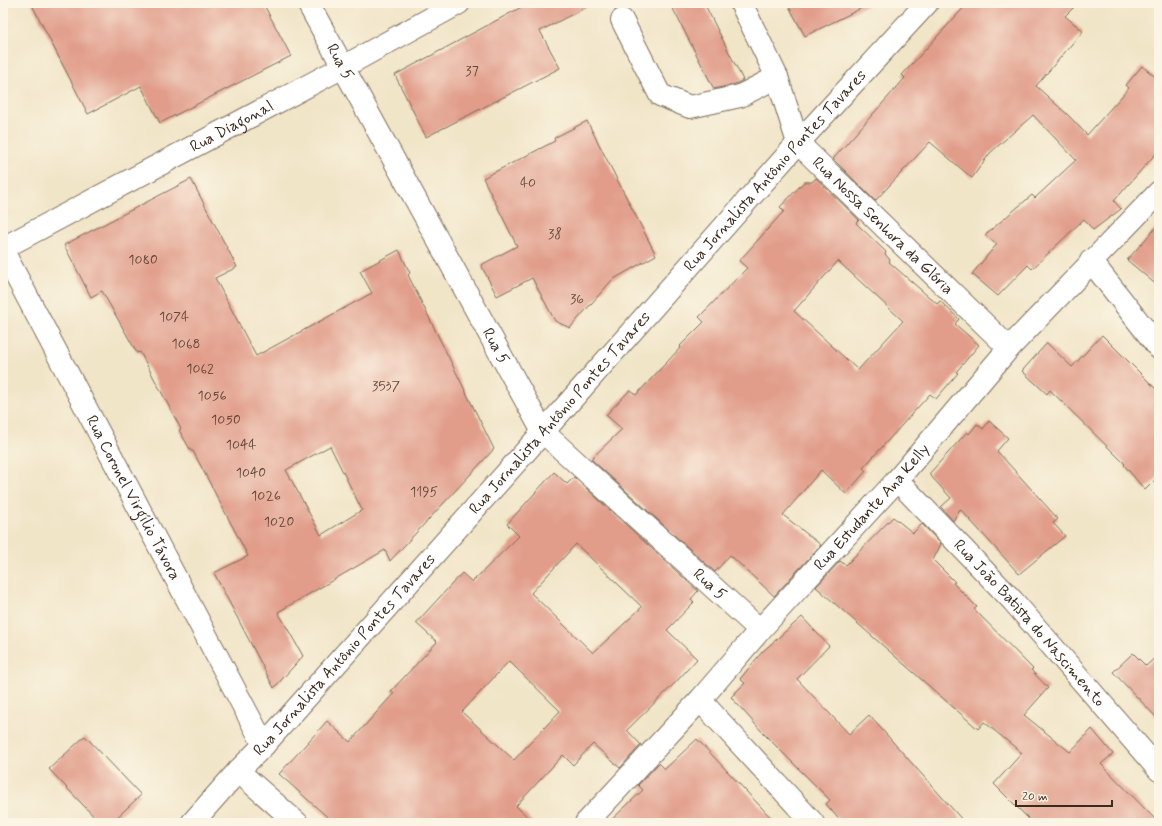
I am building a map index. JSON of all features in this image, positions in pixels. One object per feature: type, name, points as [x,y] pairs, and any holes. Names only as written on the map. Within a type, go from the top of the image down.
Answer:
[{"type":"street","name":"Rua 5","points":[[308,3],[543,432],[760,630]]},
{"type":"street","name":"Rua Diagonal","points":[[3,250],[460,3]]},
{"type":"street","name":"Rua Nossa Senhora da Glória","points":[[741,3],[777,77],[798,144],[1009,348]]},
{"type":"street","name":"Rua Jornalista Antônio Pontes Tavares","points":[[192,823],[238,771],[264,745],[798,144],[927,3]]},
{"type":"street","points":[[622,20],[660,95],[690,107],[740,96],[777,77]]},
{"type":"street","name":"Rua Estudante Ana Kelly","points":[[586,823],[700,700],[760,630],[897,480],[1009,348],[1159,192]]},
{"type":"street","name":"Rua Coronel Virgílio Távora","points":[[3,250],[264,745]]},
{"type":"street","points":[[1091,261],[1159,348]]},
{"type":"street","name":"Rua João Batista do Nascimento","points":[[897,480],[1013,601],[1159,770]]},
{"type":"street","points":[[700,700],[813,823]]},
{"type":"street","points":[[238,771],[297,823]]},
{"type":"building","points":[[31,3],[263,3],[291,56],[160,123],[141,86],[88,114]]},
{"type":"building","points":[[529,3],[594,3],[540,31],[560,68],[426,137],[395,75]]},
{"type":"building","points":[[670,3],[704,3],[743,80],[735,84],[714,89]]},
{"type":"building","points":[[787,3],[872,3],[805,36]]},
{"type":"building","points":[[968,3],[1078,3],[1065,16],[1083,31],[1036,86],[1068,115],[1087,135],[1129,88],[1126,85],[1142,66],[1159,80],[1159,150],[1114,201],[1121,209],[1093,230],[1084,219],[1032,269],[1028,265],[998,296],[972,274],[997,244],[985,235],[1032,195],[1035,198],[1076,160],[1033,115],[990,153],[972,178],[930,142],[875,201],[833,159],[905,78],[902,75]]},
{"type":"building","points":[[587,121],[656,255],[612,280],[570,328],[555,321],[532,278],[497,296],[481,265],[517,246],[483,178],[555,141],[554,138]]},
{"type":"building","points":[[816,178],[859,220],[856,223],[886,252],[885,254],[890,260],[889,262],[937,304],[940,301],[959,319],[955,324],[979,345],[936,399],[930,394],[863,468],[866,471],[846,494],[821,470],[783,515],[821,545],[774,596],[730,555],[715,572],[591,459],[622,429],[606,415],[630,390],[636,395],[681,347],[680,346],[704,322],[699,317],[747,268],[739,261],[784,211],[780,207],[804,182],[812,182]],"holes":[[[838,261],[903,321],[858,370],[794,311]]]},
{"type":"building","points":[[191,179],[237,267],[215,278],[256,356],[372,293],[360,271],[399,250],[410,273],[408,275],[494,449],[390,561],[385,550],[278,612],[303,656],[274,688],[214,573],[248,556],[193,451],[191,451],[179,430],[181,429],[140,352],[137,353],[102,291],[91,297],[64,245]],"holes":[[[330,446],[362,510],[321,535],[286,470]]]},
{"type":"building","points":[[1159,224],[1159,287],[1127,260]]},
{"type":"building","points":[[1102,335],[1159,392],[1159,476],[1145,490],[1124,465],[1125,464],[1050,390],[1047,394],[1022,371],[1047,343],[1072,367]]},
{"type":"building","points":[[989,421],[1008,438],[997,451],[1058,519],[1053,523],[1065,536],[1019,574],[960,509],[953,521],[941,507],[951,498],[929,474],[967,432],[969,434],[977,424],[983,429]]},
{"type":"building","points":[[554,472],[567,484],[574,477],[698,591],[691,599],[694,602],[667,630],[697,659],[627,730],[641,745],[620,768],[593,744],[573,765],[563,755],[516,806],[534,823],[334,823],[279,774],[327,721],[350,742],[394,693],[391,691],[437,642],[416,623],[462,573],[472,582],[519,536],[507,524]],"holes":[[[576,544],[642,607],[593,653],[531,593]],[[509,661],[560,711],[514,760],[462,712]]]},
{"type":"building","points":[[893,517],[913,533],[922,524],[941,544],[933,560],[977,607],[974,609],[1033,669],[1031,670],[1048,688],[1024,715],[1070,752],[1092,729],[1113,754],[1101,764],[1159,823],[1033,823],[994,784],[1022,753],[984,722],[978,729],[816,587],[840,561],[846,565]]},
{"type":"building","points":[[802,617],[829,646],[797,679],[849,734],[869,715],[965,823],[842,823],[826,804],[830,800],[764,734],[731,697],[745,683],[740,679],[762,652]]},
{"type":"building","points":[[1133,653],[1146,666],[1159,654],[1159,720],[1113,672]]},
{"type":"building","points":[[85,736],[141,795],[111,823],[100,823],[49,769]]},
{"type":"building","points":[[697,739],[776,823],[608,823],[643,790],[638,785],[659,763],[665,769]]}]
